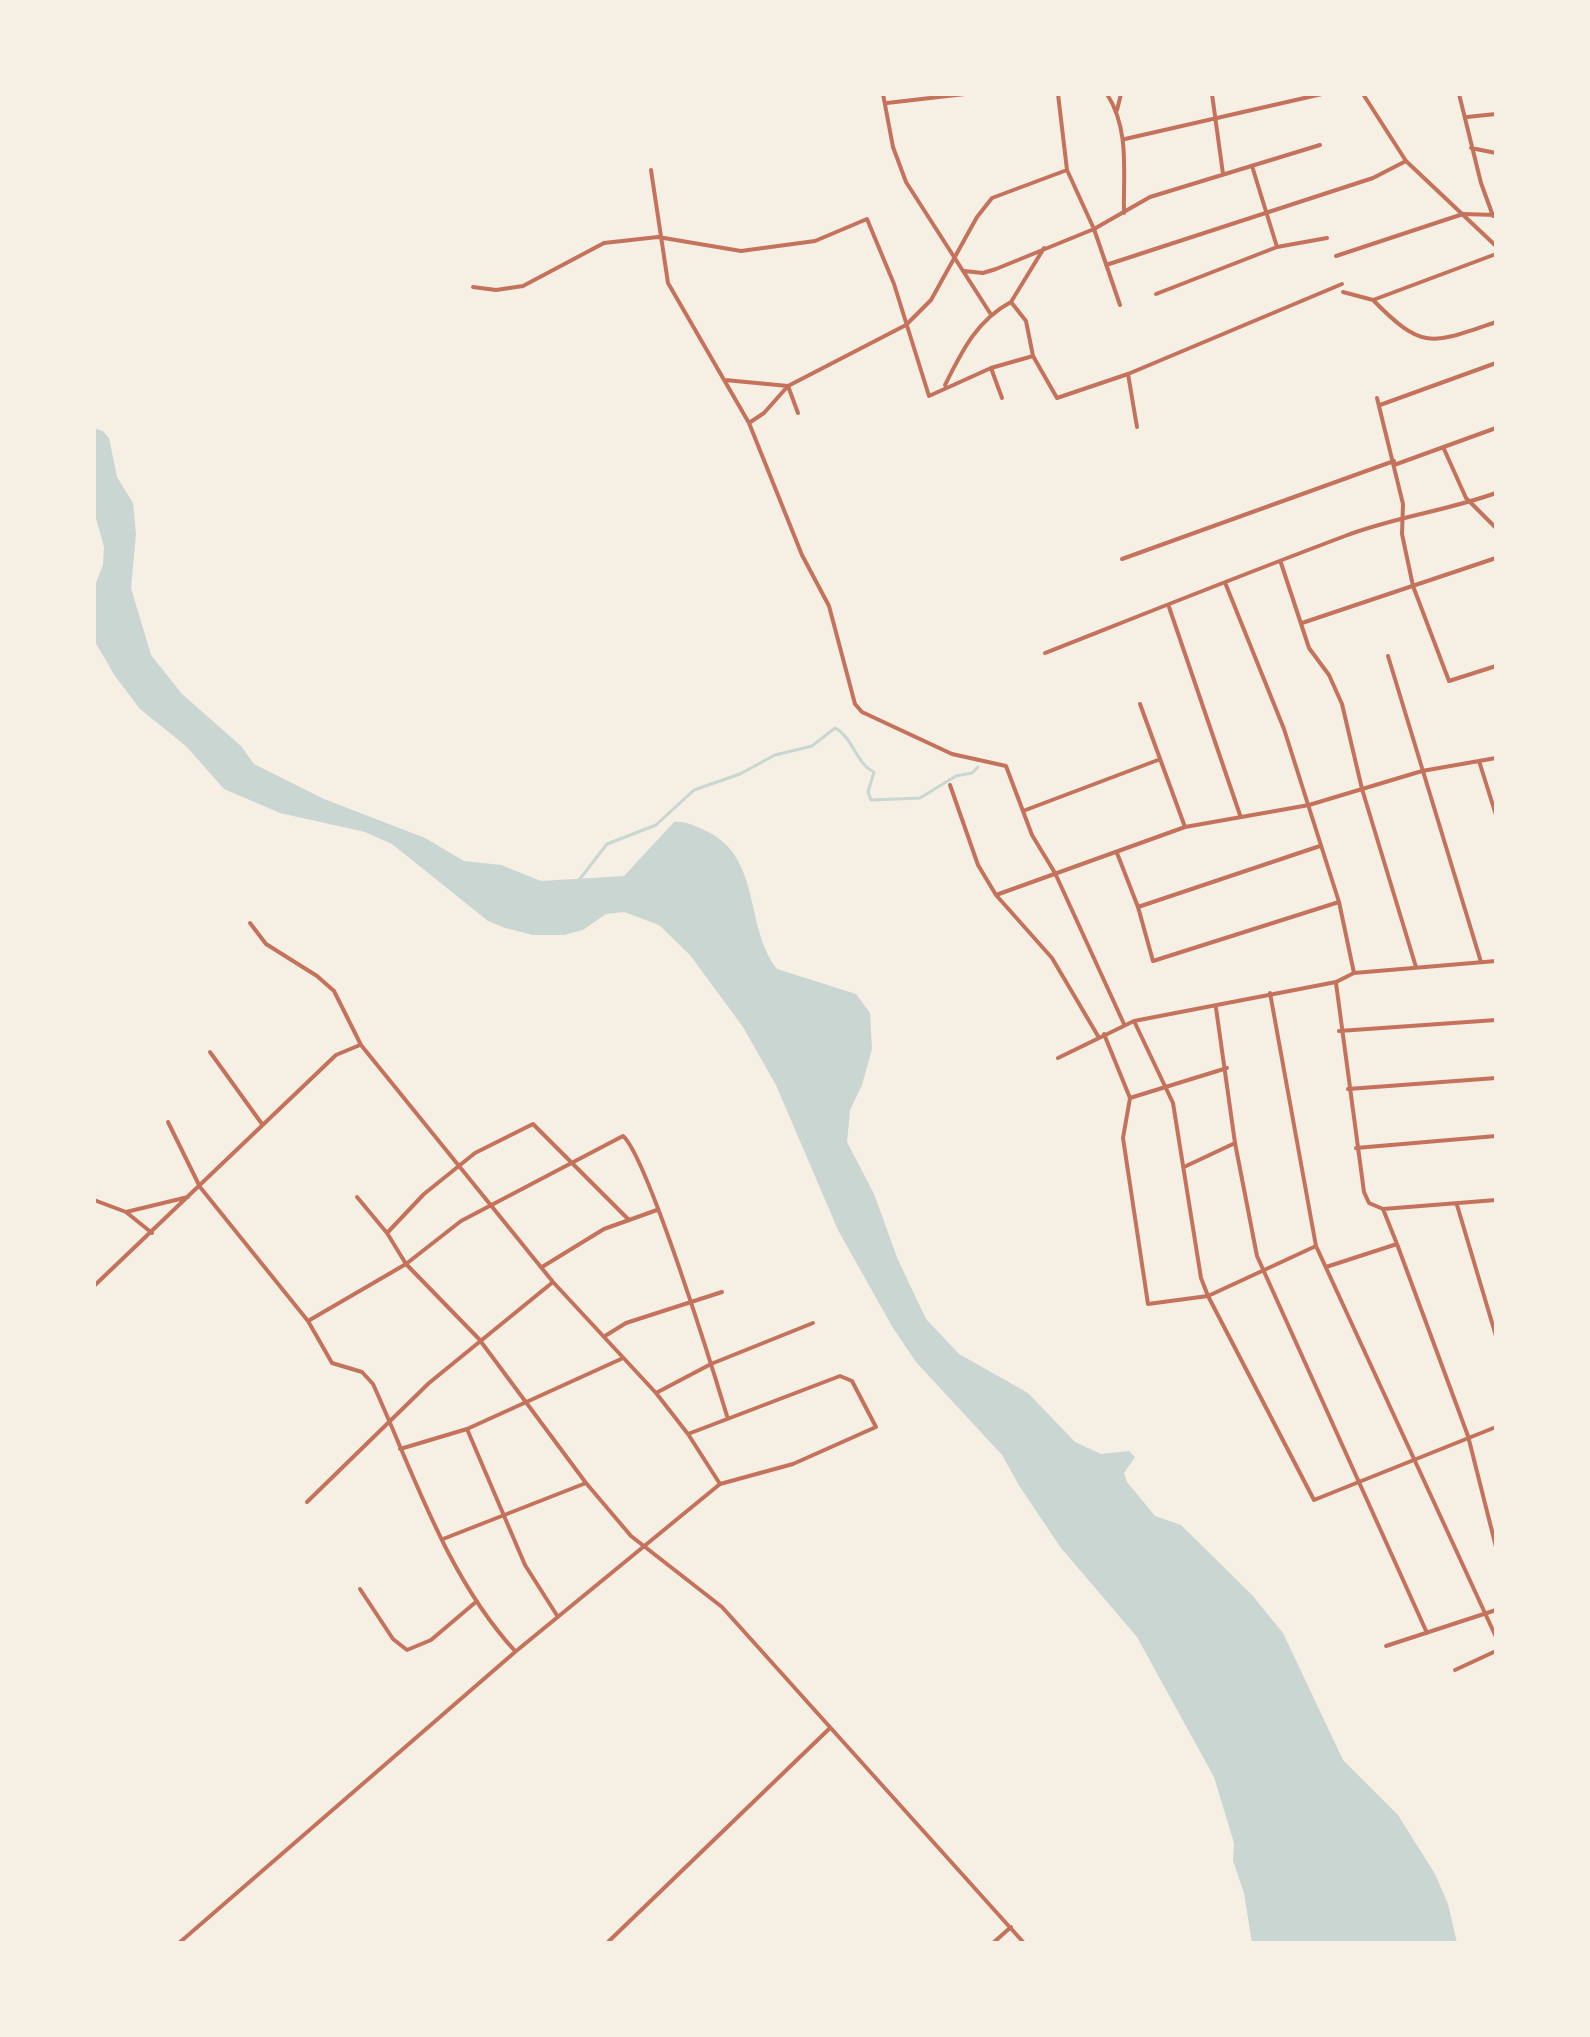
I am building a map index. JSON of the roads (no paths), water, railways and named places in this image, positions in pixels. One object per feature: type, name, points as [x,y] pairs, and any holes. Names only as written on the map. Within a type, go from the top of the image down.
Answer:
[{"type":"street","points":[[883,94],[893,147],[906,182],[990,313]]},
{"type":"street","points":[[887,103],[965,94]]},
{"type":"street","points":[[1058,94],[1067,170],[1094,229],[1120,305]]},
{"type":"street","points":[[1107,94],[1117,110],[1125,139],[1124,213]]},
{"type":"street","points":[[1117,110],[1121,94]]},
{"type":"street","points":[[1212,94],[1223,174]]},
{"type":"street","points":[[1125,139],[1322,94]]},
{"type":"street","points":[[1363,94],[1406,161],[1496,246]]},
{"type":"street","points":[[1336,256],[1463,214],[1494,215],[1471,148],[1467,117],[1459,94]]},
{"type":"street","points":[[1467,117],[1496,114]]},
{"type":"street","points":[[964,271],[983,273],[996,269],[1094,229],[1150,197],[1320,145]]},
{"type":"street","points":[[1471,148],[1496,153]]},
{"type":"street","points":[[1106,265],[1373,178],[1406,161]]},
{"type":"street","points":[[1252,166],[1277,247]]},
{"type":"street","points":[[651,170],[658,237],[668,283],[749,423],[802,555],[829,606],[855,704],[862,712],[952,754],[1006,766],[1032,835],[1055,873],[1124,1024]]},
{"type":"street","points":[[749,423],[764,413],[788,386],[906,325],[931,300],[956,260],[977,217],[992,198],[1067,170]]},
{"type":"street","points":[[473,287],[496,290],[523,286],[548,275],[595,246],[658,237],[684,238],[741,251],[815,241],[867,219],[929,396],[943,387],[991,368],[1033,356]]},
{"type":"street","points":[[1156,294],[1277,247],[1327,238]]},
{"type":"street","points":[[943,387],[965,344],[990,313],[1011,302],[1044,248]]},
{"type":"street","points":[[1373,300],[1496,254]]},
{"type":"street","points":[[1011,302],[1026,321],[1033,356],[1057,398],[1128,374],[1342,284]]},
{"type":"street","points":[[1343,292],[1373,300],[1401,329],[1424,340],[1452,337],[1496,322]]},
{"type":"street","points":[[1380,405],[1496,363]]},
{"type":"street","points":[[991,368],[1002,398]]},
{"type":"street","points":[[1128,374],[1137,427]]},
{"type":"street","points":[[725,380],[788,386]]},
{"type":"street","points":[[788,386],[798,413]]},
{"type":"street","points":[[1377,398],[1403,504],[1402,534],[1413,586],[1449,681],[1496,666]]},
{"type":"street","points":[[1122,559],[1394,463],[1444,449],[1496,428]]},
{"type":"street","points":[[1444,449],[1470,502],[1496,528]]},
{"type":"street","points":[[1045,653],[1402,517],[1496,493]]},
{"type":"street","points":[[1302,623],[1495,560]]},
{"type":"street","points":[[1281,563],[1309,648],[1329,675],[1342,704],[1362,789],[1416,967]]},
{"type":"street","points":[[1226,584],[1284,729],[1339,902],[1354,973]]},
{"type":"street","points":[[1169,607],[1240,815]]},
{"type":"street","points":[[1388,656],[1481,962]]},
{"type":"street","points":[[1140,704],[1185,827]]},
{"type":"street","points":[[996,895],[1185,827],[1309,805],[1422,771],[1496,758]]},
{"type":"street","points":[[1023,811],[1158,760]]},
{"type":"street","points":[[1479,761],[1496,815]]},
{"type":"street","points":[[950,785],[978,865],[996,895],[1052,958],[1098,1036]]},
{"type":"street","points":[[1138,907],[1320,846]]},
{"type":"street","points":[[1117,853],[1138,907],[1153,961],[1339,902]]},
{"type":"street","points":[[250,923],[266,944],[317,976],[334,991],[361,1045],[541,1268],[604,1336],[621,1359],[656,1393],[688,1434],[720,1484]]},
{"type":"street","points":[[1058,1058],[1134,1021],[1216,1008],[1270,993],[1336,982],[1354,973],[1496,961]]},
{"type":"street","points":[[1336,982],[1339,1031],[1356,1148],[1369,1203],[1383,1209],[1496,1200]]},
{"type":"street","points":[[1270,993],[1316,1246],[1496,1637]]},
{"type":"street","points":[[1216,1008],[1227,1068],[1235,1143],[1252,1237],[1263,1270],[1427,1633]]},
{"type":"street","points":[[1339,1031],[1496,1020]]},
{"type":"street","points":[[1134,1021],[1163,1088],[1173,1103],[1201,1278],[1314,1500],[1496,1427]]},
{"type":"street","points":[[1104,1034],[1130,1098],[1123,1138],[1148,1304],[1208,1296],[1316,1246]]},
{"type":"street","points":[[94,1286],[152,1234],[336,1055],[361,1045]]},
{"type":"street","points":[[210,1052],[262,1124]]},
{"type":"street","points":[[1130,1098],[1227,1068]]},
{"type":"street","points":[[1348,1089],[1496,1078]]},
{"type":"street","points":[[168,1122],[200,1187],[308,1321],[332,1363],[367,1376],[391,1421],[400,1449],[443,1539],[477,1601],[515,1652]]},
{"type":"street","points":[[387,1233],[457,1167],[484,1148],[533,1124],[628,1219]]},
{"type":"street","points":[[1356,1148],[1496,1136]]},
{"type":"street","points":[[308,1321],[406,1264],[461,1221],[489,1204],[614,1139],[627,1138],[657,1210],[727,1416]]},
{"type":"street","points":[[1184,1167],[1235,1143]]},
{"type":"street","points":[[126,1212],[190,1197]]},
{"type":"street","points":[[357,1197],[387,1233],[406,1264],[479,1339],[586,1483],[631,1536],[722,1607],[1024,1943]]},
{"type":"street","points":[[94,1200],[126,1212],[152,1234]]},
{"type":"street","points":[[1457,1205],[1496,1336]]},
{"type":"street","points":[[1383,1209],[1468,1436],[1496,1547]]},
{"type":"street","points":[[541,1268],[604,1229],[657,1210]]},
{"type":"street","points":[[1326,1267],[1397,1244]]},
{"type":"street","points":[[307,1502],[479,1339],[553,1282]]},
{"type":"street","points":[[604,1336],[626,1323],[689,1300],[722,1292]]},
{"type":"street","points":[[656,1393],[711,1364],[813,1323]]},
{"type":"street","points":[[400,1449],[467,1429],[621,1359]]},
{"type":"street","points":[[179,1943],[515,1652],[720,1484],[793,1464],[876,1427],[852,1381],[845,1376],[727,1416],[688,1434]]},
{"type":"street","points":[[467,1429],[525,1565],[558,1617]]},
{"type":"street","points":[[443,1539],[586,1483]]},
{"type":"street","points":[[360,1589],[393,1639],[407,1650],[431,1640],[477,1601]]},
{"type":"street","points":[[1386,1646],[1496,1610]]},
{"type":"street","points":[[1455,1670],[1496,1651]]},
{"type":"street","points":[[607,1943],[830,1728]]},
{"type":"street","points":[[993,1943],[1011,1927]]},
{"type":"waterway","points":[[576,884],[607,844],[656,825],[694,790],[740,774],[775,755],[812,746],[835,728],[874,772],[868,792],[871,800],[920,798],[956,776],[972,773],[978,767]]}]
